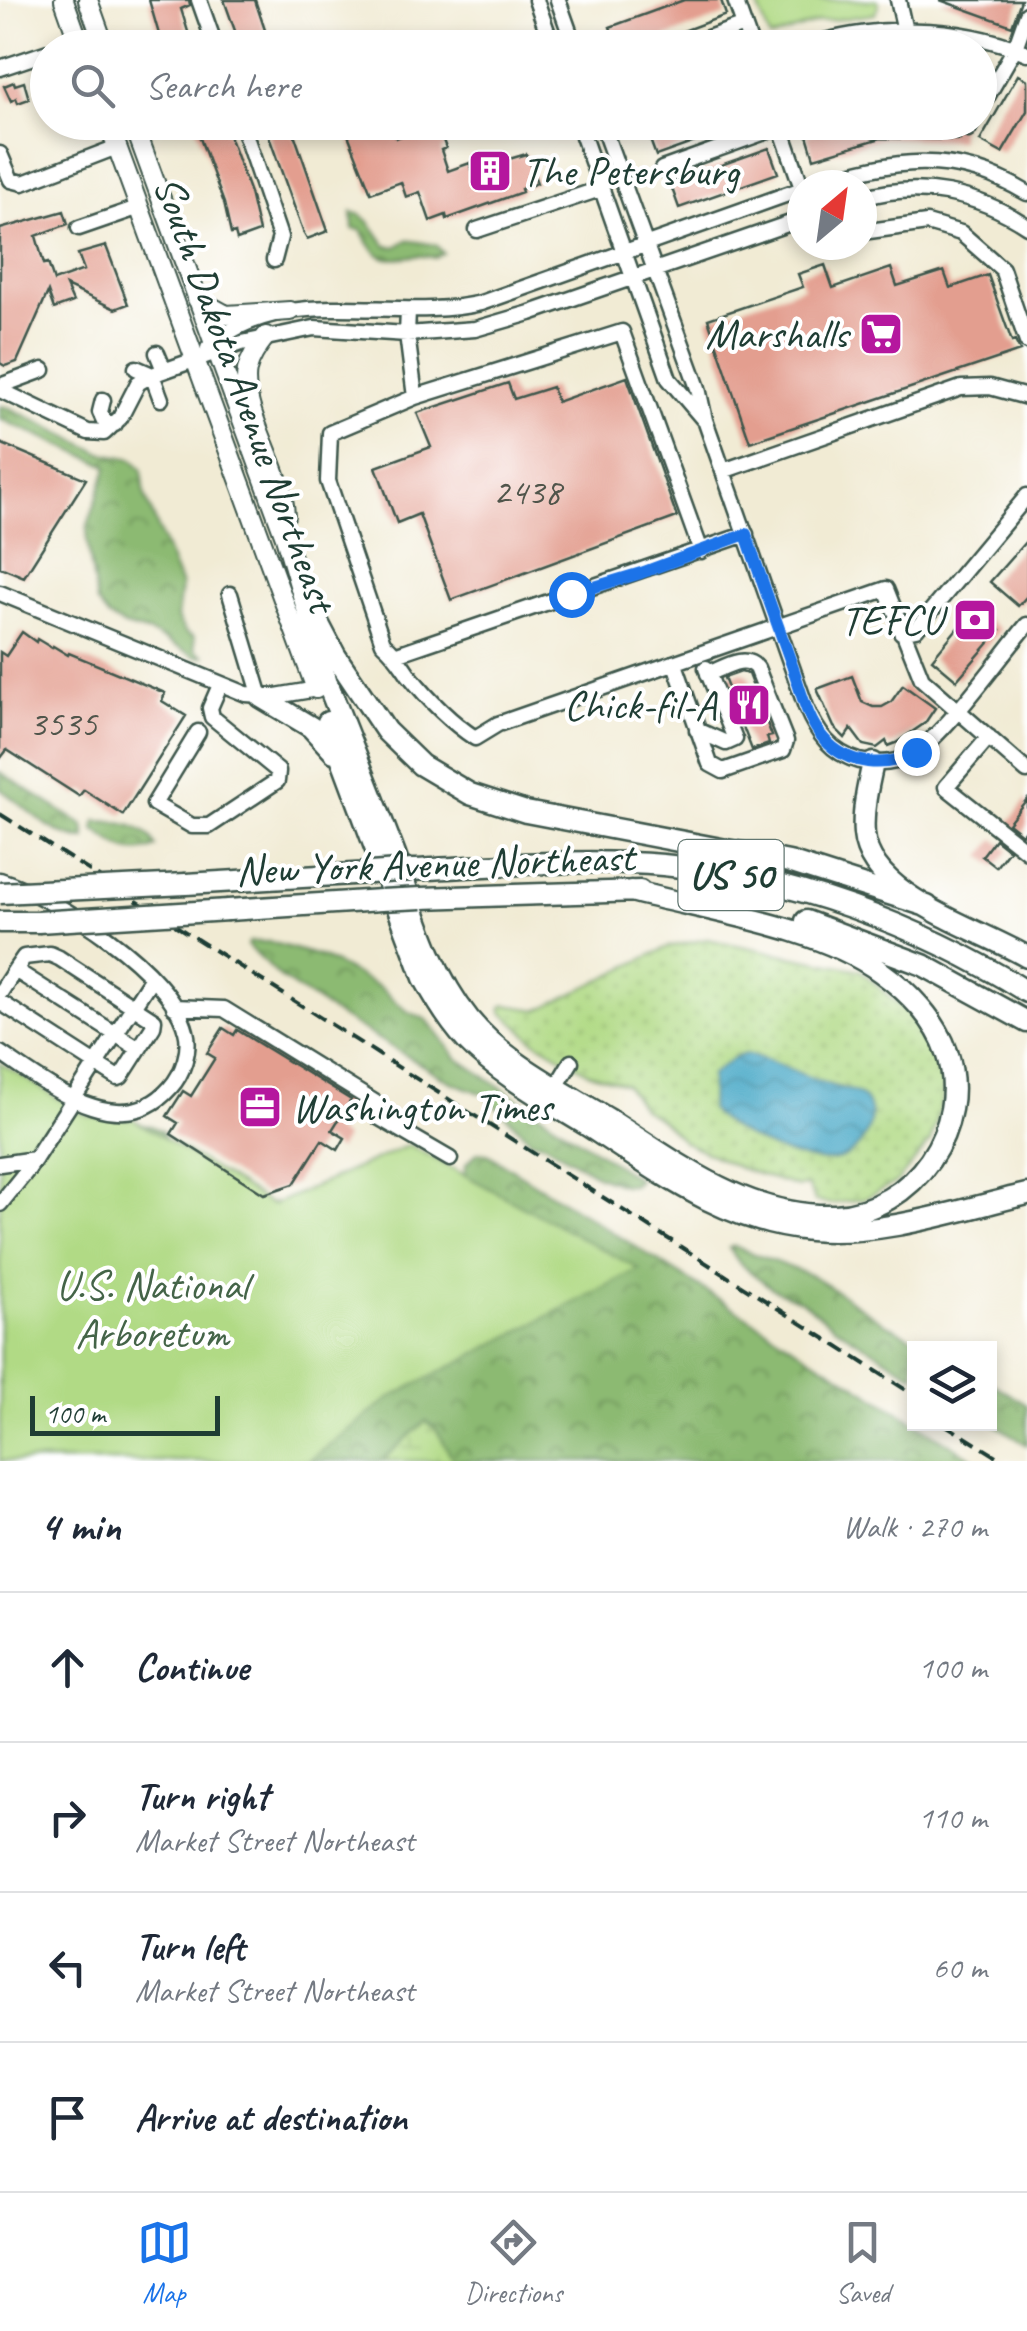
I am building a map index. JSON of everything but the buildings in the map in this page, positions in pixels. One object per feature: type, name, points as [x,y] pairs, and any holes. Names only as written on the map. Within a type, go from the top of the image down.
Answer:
[{"type":"highway","points":[[303,594],[335,654],[386,731]]},
{"type":"highway","points":[[322,688],[345,694],[432,773],[498,805],[770,858],[927,906]]},
{"type":"highway","points":[[322,688],[343,762],[417,963],[451,1022],[477,1051],[504,1072],[690,1190],[757,1220],[828,1231],[878,1228],[1027,1194]]},
{"type":"highway","points":[[322,688],[442,979],[485,1036],[556,1086],[723,1190],[760,1204],[801,1213],[849,1214],[891,1197],[928,1164],[946,1131],[952,1092],[946,1049],[921,1008],[881,972],[853,954],[802,934],[631,891]]},
{"type":"highway","points":[[261,696],[311,727],[343,762]]},
{"type":"highway","points":[[873,763],[864,826],[868,850],[888,882],[1027,957]]},
{"type":"highway","name":"New York Avenue Northeast","points":[[0,893],[576,863],[706,870],[796,891],[858,911],[944,947],[1027,992]]},
{"type":"highway","name":"New York Avenue Northeast","points":[[0,922],[381,900],[631,891],[716,899],[831,929],[922,965],[1027,1022]]},
{"type":"main road","points":[[64,0],[75,30]]},
{"type":"main road","points":[[88,0],[99,30]]},
{"type":"main road","name":"South Dakota Avenue Northeast","points":[[116,140],[195,360],[322,688]]},
{"type":"main road","name":"South Dakota Avenue Northeast","points":[[140,140],[285,536],[303,594],[322,688]]},
{"type":"main road","points":[[197,298],[226,315],[290,312]]},
{"type":"main road","points":[[266,336],[248,364],[246,387],[281,486],[285,536]]},
{"type":"street","points":[[200,0],[210,30]]},
{"type":"street","points":[[536,0],[547,30]]},
{"type":"street","points":[[558,0],[568,30]]},
{"type":"street","points":[[735,0],[746,30]]},
{"type":"street","points":[[898,0],[905,30]]},
{"type":"street","points":[[997,83],[1021,51],[1027,14]]},
{"type":"street","points":[[730,30],[744,25]]},
{"type":"street","points":[[0,68],[30,58]]},
{"type":"street","points":[[247,140],[280,237],[274,260]]},
{"type":"street","points":[[584,140],[669,379],[705,420]]},
{"type":"street","points":[[608,140],[816,729],[841,754],[873,763],[888,763],[916,752],[1027,625]]},
{"type":"street","points":[[662,169],[741,140]]},
{"type":"street","points":[[788,140],[797,170]]},
{"type":"street","points":[[0,154],[11,180],[23,183],[118,146]]},
{"type":"street","points":[[861,170],[921,162],[982,172],[1025,187]]},
{"type":"street","points":[[476,230],[600,189]]},
{"type":"street","points":[[877,195],[904,190],[946,193],[989,204],[1027,226]]},
{"type":"street","points":[[215,348],[224,333],[290,312],[339,306],[408,311],[455,309],[481,303],[787,194]]},
{"type":"street","points":[[79,228],[140,208]]},
{"type":"street","points":[[877,230],[927,223],[954,229],[969,240],[1002,269],[1027,342]]},
{"type":"street","points":[[7,388],[88,432],[104,433],[115,424],[138,383],[215,348],[314,328],[437,334],[492,325],[787,224]]},
{"type":"street","points":[[408,311],[415,397]]},
{"type":"street","points":[[701,551],[622,332],[415,397],[330,433],[328,482],[383,643],[397,654],[406,672],[431,701],[475,738],[498,724],[886,589],[919,675],[1027,772]]},
{"type":"street","points":[[157,353],[162,399]]},
{"type":"street","points":[[136,368],[158,372]]},
{"type":"street","points":[[7,388],[43,370]]},
{"type":"street","points":[[723,471],[961,388],[990,387],[1027,395]]},
{"type":"street","points":[[103,400],[100,412],[104,421],[115,424]]},
{"type":"street","points":[[902,632],[916,629],[1027,496]]},
{"type":"street","points":[[397,654],[746,534]]},
{"type":"street","points":[[0,593],[220,685],[261,696],[322,688]]},
{"type":"street","points":[[230,594],[261,696]]},
{"type":"street","points":[[697,730],[726,743],[735,739],[700,654]]},
{"type":"street","points":[[675,664],[710,764],[723,771],[783,750],[786,741],[752,662],[745,660],[708,674]]},
{"type":"street","points":[[198,732],[154,804],[192,826],[209,826],[277,781],[278,771],[212,717],[210,708],[220,685]]},
{"type":"street","points":[[988,736],[946,787],[1027,851]]},
{"type":"street","points":[[0,880],[38,894],[84,921],[151,979],[174,1007],[188,1044],[184,1063],[169,1090],[152,1103],[131,1109],[102,1108],[72,1100],[0,1054]]},
{"type":"street","points":[[0,993],[24,957],[50,954],[154,1020],[121,1077],[0,1002]]},
{"type":"street","points":[[15,970],[139,1049]]},
{"type":"street","points":[[0,1204],[34,1159],[151,979]]},
{"type":"street","points":[[174,1007],[224,1009],[361,1094],[376,1104],[378,1117],[450,1159]]},
{"type":"street","points":[[556,1086],[571,1062]]},
{"type":"street","points":[[0,1164],[34,1159]]},
{"type":"green space","points":[[756,0],[878,0],[875,14],[818,22],[795,30],[767,30]]},
{"type":"green space","points":[[352,212],[368,221],[387,246],[396,247],[407,240],[436,245],[443,253],[435,258],[386,258],[378,254],[361,230],[353,229]]},
{"type":"green space","points":[[0,406],[102,453],[133,459],[142,469],[145,496],[181,586],[177,618],[185,632],[194,637],[195,649],[204,656],[195,656],[109,618],[97,603],[87,539],[108,466],[0,419]]},
{"type":"green space","points":[[0,772],[84,826],[86,839],[51,828],[0,789]]},
{"type":"green space","points":[[96,821],[139,829],[156,847],[138,852],[123,849],[94,829]]},
{"type":"green space","points":[[707,939],[860,970],[917,1022],[942,1072],[943,1098],[930,1142],[897,1182],[864,1199],[830,1204],[815,1201],[808,1186],[798,1187],[739,1168],[684,1142],[643,1109],[625,1084],[589,1073],[535,1041],[502,1012],[506,1005],[539,1010],[668,947]]},
{"type":"green space","points":[[270,942],[322,957],[379,987],[407,1011],[427,1020],[457,1058],[638,1179],[633,1185],[623,1185],[598,1176],[544,1143],[531,1140],[484,1094],[449,1081],[281,978],[247,945]]},
{"type":"green space","name":"U.S. National Arboretum","points":[[0,1063],[87,1116],[133,1119],[272,1205],[409,1145],[639,1269],[390,1398],[309,1461],[0,1461]]},
{"type":"green space","name":"U.S. National Arboretum","points":[[140,1125],[163,1132],[163,1146],[259,1205],[464,1176],[466,1164],[478,1152],[486,1153],[907,1417],[907,1431],[929,1431],[977,1461],[454,1461],[436,1429],[426,1421],[381,1461],[0,1461],[0,1249]]},
{"type":"green space","points":[[733,1246],[813,1276],[920,1341],[907,1341],[907,1371],[832,1325],[802,1301],[773,1289],[740,1264],[729,1248]]},
{"type":"green space","points":[[997,1386],[1027,1405],[1027,1445],[997,1426]]},
{"type":"green space","points":[[426,1421],[436,1429],[454,1461],[381,1461]]},
{"type":"water","points":[[745,1054],[860,1095],[870,1112],[861,1142],[845,1157],[822,1161],[769,1147],[720,1120],[710,1110],[711,1075]]},
{"type":"railway","points":[[0,814],[907,1391]]},
{"type":"railway","points":[[955,1431],[1004,1461]]},
{"type":"place","name":"The Petersburg","points":[[490,171]]},
{"type":"place","name":"Marshalls","points":[[881,334]]},
{"type":"place","name":"TEFCU","points":[[975,620]]},
{"type":"place","name":"Chick-fil-A","points":[[749,705]]},
{"type":"place","name":"Washington Times","points":[[260,1107]]},
{"type":"route","points":[[571,594],[746,534],[806,707],[820,735],[841,754],[865,762],[888,763],[916,752]]}]
